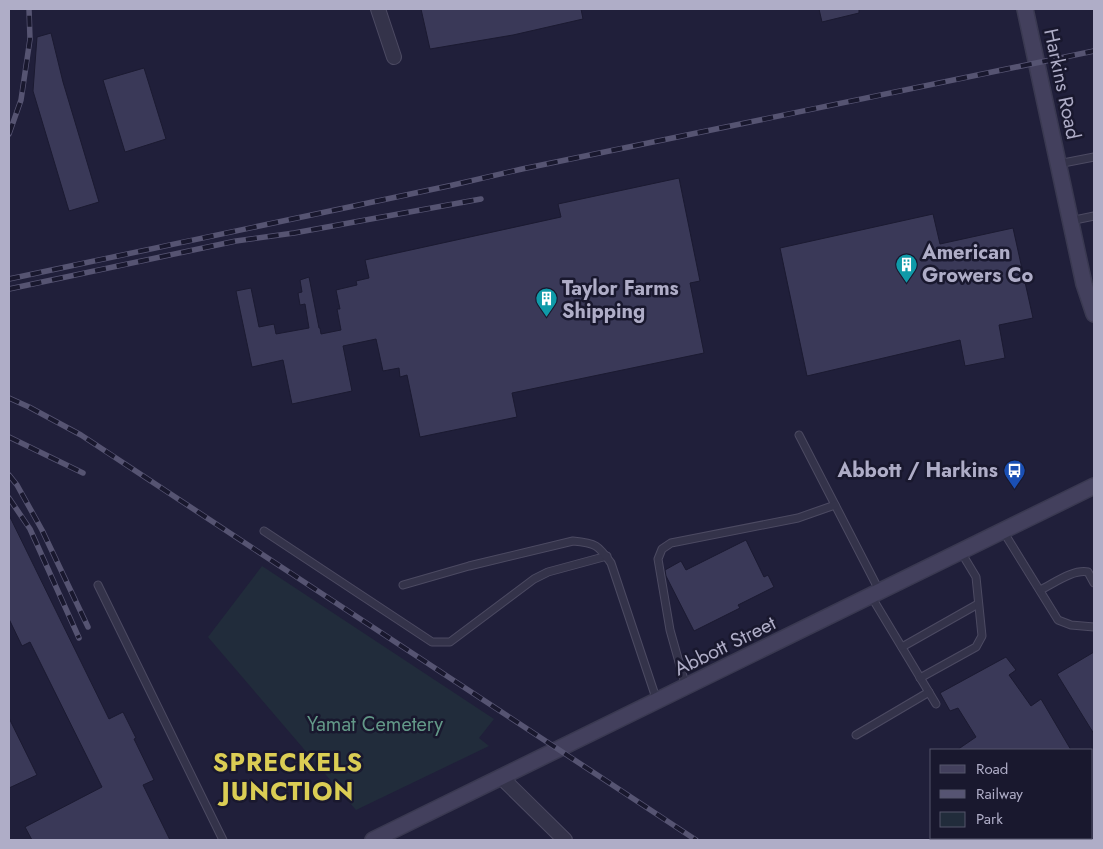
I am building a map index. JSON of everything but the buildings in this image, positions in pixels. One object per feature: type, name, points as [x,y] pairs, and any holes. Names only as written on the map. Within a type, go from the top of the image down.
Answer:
[{"type":"main road","name":"Harkins Road","points":[[1025,9],[1084,284],[1093,307]]},
{"type":"main road","name":"Abbott Street","points":[[373,840],[1094,486]]},
{"type":"street","points":[[378,9],[394,57]]},
{"type":"street","points":[[502,778],[565,840]]},
{"type":"lane","points":[[1058,164],[1094,157]]},
{"type":"lane","points":[[1070,220],[1094,216]]},
{"type":"lane","points":[[799,435],[835,505],[902,647],[936,704]]},
{"type":"lane","points":[[686,687],[668,621],[658,558],[662,549],[671,544],[798,518],[835,505]]},
{"type":"lane","points":[[264,531],[432,642],[450,642],[534,579],[548,572],[607,556]]},
{"type":"lane","points":[[1003,531],[1058,620],[1071,625],[1094,627]]},
{"type":"lane","points":[[403,585],[469,566],[573,541],[591,542],[603,551],[612,563],[657,702]]},
{"type":"lane","points":[[920,678],[976,647],[982,636],[976,577],[961,552]]},
{"type":"lane","points":[[1040,590],[1066,576],[1083,571],[1088,572],[1094,583]]},
{"type":"lane","points":[[98,585],[223,840]]},
{"type":"lane","points":[[902,647],[978,604]]},
{"type":"lane","points":[[856,734],[928,692]]},
{"type":"green space","name":"Yamat Cemetery","points":[[262,566],[494,719],[479,738],[489,746],[356,810],[208,637]]},
{"type":"railway","points":[[9,134],[21,100],[30,39],[29,9]]},
{"type":"railway","points":[[9,279],[522,169],[1094,51]]},
{"type":"railway","points":[[9,289],[236,241],[294,233],[481,199]]},
{"type":"railway","points":[[9,398],[81,435],[696,840]]},
{"type":"railway","points":[[9,437],[83,473]]},
{"type":"railway","points":[[9,475],[17,485],[42,530],[88,627]]},
{"type":"railway","points":[[9,498],[30,529],[79,638]]},
{"type":"place","name":"American Growers Co","points":[[906,283]]},
{"type":"place","name":"Taylor Farms Shipping","points":[[546,318]]},
{"type":"place","name":"Abbott / Harkins","points":[[1014,489]]},
{"type":"district","name":"SPRECKELS JUNCTION","points":[[288,776]]}]
